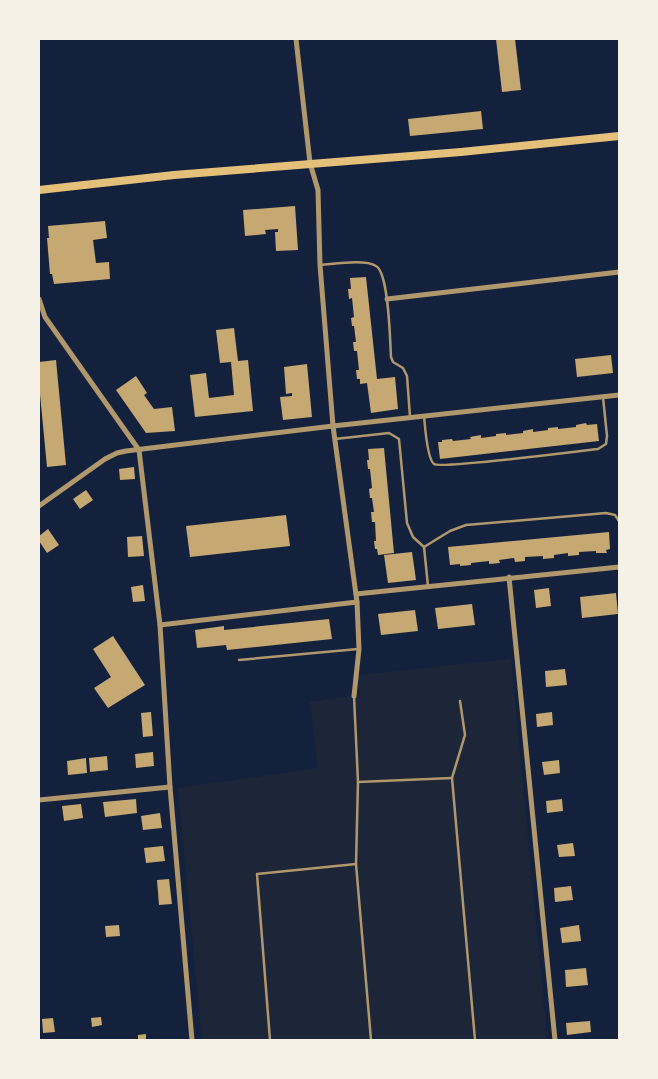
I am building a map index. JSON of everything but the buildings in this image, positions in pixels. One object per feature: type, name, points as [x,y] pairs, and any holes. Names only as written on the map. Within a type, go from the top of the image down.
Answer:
[{"type":"main road","points":[[39,190],[156,177],[461,152],[619,136]]},
{"type":"street","points":[[296,39],[310,163],[318,190],[320,265],[333,426],[357,602],[359,649],[354,696]]},
{"type":"street","points":[[386,299],[619,272]]},
{"type":"street","points":[[39,299],[45,317],[139,450],[160,625],[170,787],[192,1040]]},
{"type":"street","points":[[39,506],[117,453],[333,426],[619,395]]},
{"type":"street","points":[[356,594],[619,567]]},
{"type":"street","points":[[510,577],[555,1040]]},
{"type":"street","points":[[160,625],[357,602]]},
{"type":"street","points":[[39,800],[170,787]]},
{"type":"lane","points":[[320,265],[365,263],[374,264],[380,268],[383,274],[391,357],[393,362],[403,368],[407,376],[410,418]]},
{"type":"lane","points":[[39,320],[45,317]]},
{"type":"lane","points":[[424,416],[430,457],[434,464],[439,466],[469,464],[603,447],[606,444],[607,436],[603,397]]},
{"type":"lane","points":[[335,439],[389,433],[399,439],[407,523],[413,537],[424,547],[428,586]]},
{"type":"lane","points":[[424,547],[450,530],[466,525],[606,513],[615,515],[619,521]]},
{"type":"lane","points":[[239,660],[359,649]]},
{"type":"lane","points":[[354,696],[358,782],[356,864],[371,1040]]},
{"type":"lane","points":[[460,701],[465,735],[452,778],[475,1040]]},
{"type":"lane","points":[[358,782],[452,778]]},
{"type":"lane","points":[[270,1040],[256,874],[356,864]]},
{"type":"shaded area","points":[[511,659],[547,1040],[202,1040],[178,788],[318,768],[310,702],[360,695],[358,675]]}]
